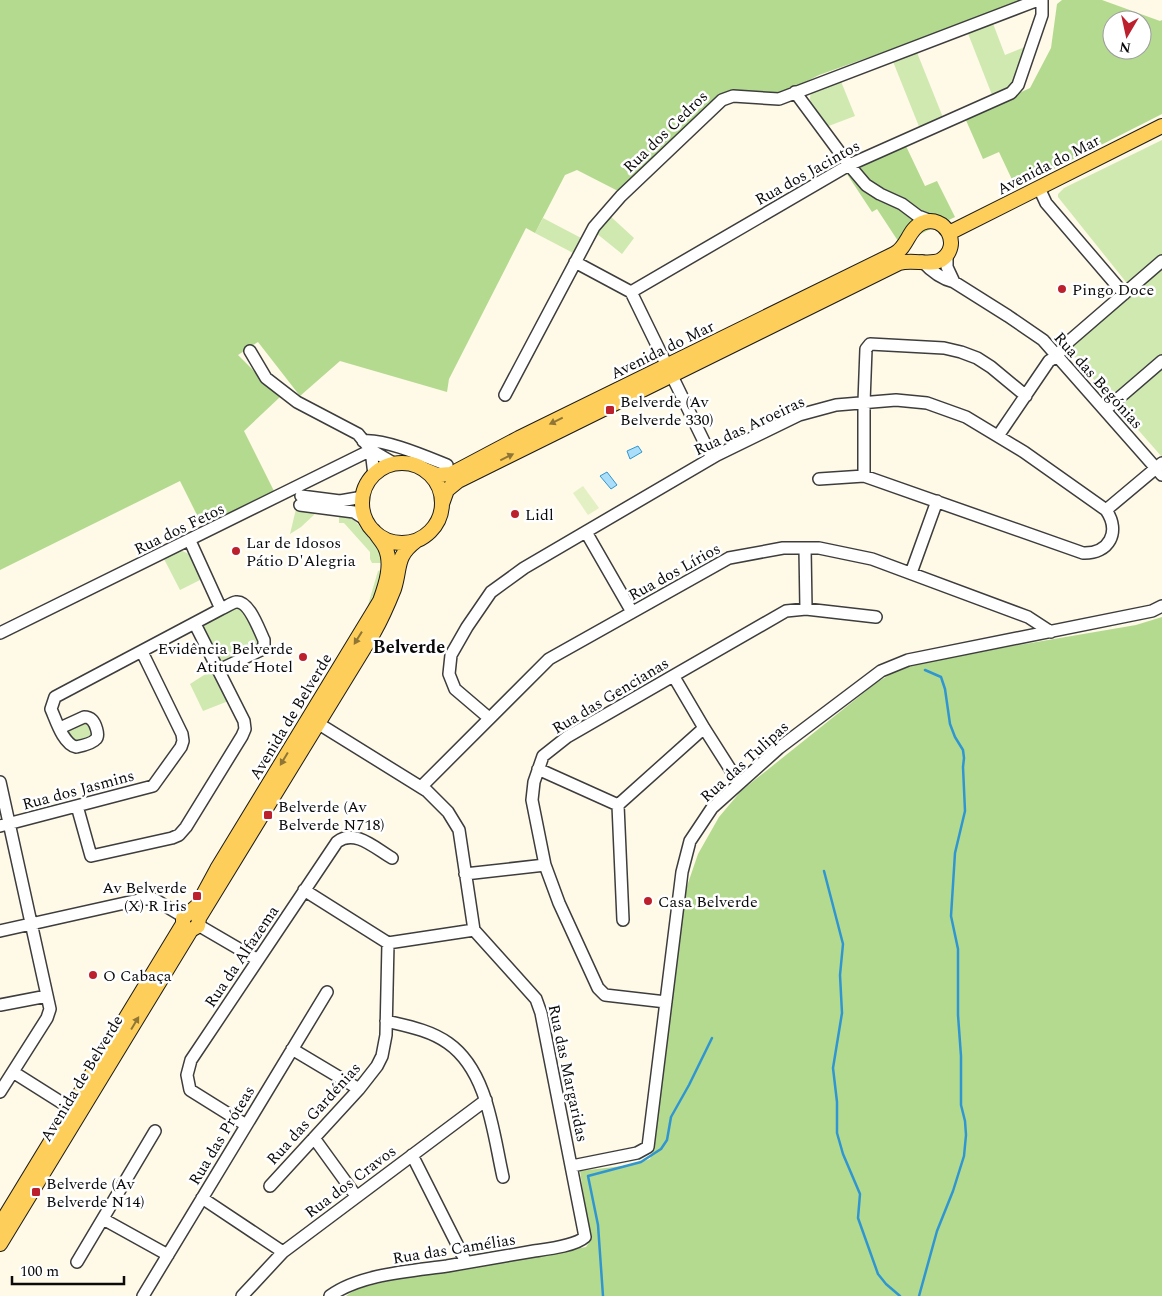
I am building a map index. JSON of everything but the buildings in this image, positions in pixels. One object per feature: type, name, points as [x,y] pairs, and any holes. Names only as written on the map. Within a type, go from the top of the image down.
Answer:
[{"type":"main road","name":"Avenida do Mar","points":[[950,234],[1162,126]]},
{"type":"main road","name":"Avenida do Mar","points":[[442,504],[447,490],[458,481],[894,254],[901,249],[916,226],[920,223],[934,222]]},
{"type":"main road","points":[[934,222],[944,226],[950,234],[951,244],[947,253]]},
{"type":"main road","points":[[910,236],[912,254],[921,261]]},
{"type":"main road","name":"Avenida do Mar","points":[[425,470],[437,475],[451,474],[519,438],[669,371],[899,263],[936,262],[947,253]]},
{"type":"main road","points":[[395,464],[416,465],[425,470],[438,485],[441,494],[442,504],[439,519],[435,526],[416,541],[405,543],[393,542],[383,538],[374,531],[366,519],[362,508],[366,485],[383,468],[395,464]]},
{"type":"main road","name":"Avenida de Belverde","points":[[314,721],[380,601],[386,583],[389,566],[385,547],[374,531]]},
{"type":"main road","name":"Avenida de Belverde","points":[[0,1225],[75,1111],[191,921],[217,868],[374,632],[387,607],[395,584],[399,562],[405,549],[416,541]]},
{"type":"main road","name":"Avenida de Belverde","points":[[0,1244],[75,1111]]},
{"type":"street","name":"Rua dos Cedros","points":[[504,395],[594,227],[621,196],[722,100],[733,96],[779,99],[1038,0]]},
{"type":"street","name":"Rua dos Jacintos","points":[[631,292],[849,165],[1006,96],[1018,85],[1042,15],[1042,0]]},
{"type":"street","points":[[795,92],[866,185],[902,204],[918,216],[934,222]]},
{"type":"street","points":[[1039,188],[1046,203],[1124,294]]},
{"type":"street","points":[[907,209],[911,220],[910,236]]},
{"type":"street","points":[[947,253],[947,267],[954,282]]},
{"type":"street","name":"Rua das Begónias","points":[[921,261],[931,270],[954,282],[1043,340],[1160,468]]},
{"type":"street","points":[[998,436],[1049,361],[1057,356],[1067,343],[1162,261]]},
{"type":"street","points":[[575,262],[631,292],[712,458]]},
{"type":"street","points":[[864,476],[866,349],[867,346],[873,343],[944,348],[961,352],[977,358],[991,367],[1026,396]]},
{"type":"street","points":[[250,351],[266,378],[297,402],[358,434],[371,450],[395,464]]},
{"type":"street","points":[[1105,410],[1162,361]]},
{"type":"street","name":"Rua das Aroeiras","points":[[488,718],[455,689],[450,674],[451,655],[467,627],[491,592],[524,568],[712,458],[799,415],[836,406],[864,402],[896,400],[927,403],[966,417],[998,436],[1106,510]]},
{"type":"street","points":[[363,441],[372,440],[447,465]]},
{"type":"street","points":[[371,450],[374,475]]},
{"type":"street","name":"Rua dos Fetos","points":[[0,633],[371,450]]},
{"type":"street","points":[[819,479],[864,476],[1076,552],[1088,553],[1100,551],[1105,547],[1112,535],[1113,524],[1106,510],[1160,468]]},
{"type":"street","points":[[363,497],[340,501],[300,500],[354,512],[366,519]]},
{"type":"street","points":[[912,573],[937,501]]},
{"type":"street","points":[[586,532],[632,612]]},
{"type":"street","points":[[190,540],[221,609]]},
{"type":"street","name":"Rua dos Lírios","points":[[421,787],[549,659],[729,558],[783,548],[819,548],[872,559],[1028,617],[1051,632]]},
{"type":"street","points":[[805,548],[806,609]]},
{"type":"street","points":[[60,728],[51,708],[55,696],[221,609],[238,602],[245,604],[264,642],[261,650],[219,670]]},
{"type":"street","name":"Rua das Tulipas","points":[[572,1166],[637,1153],[648,1147],[682,872],[690,841],[712,808],[779,748],[881,670],[908,660],[1152,611],[1162,606]]},
{"type":"street","name":"Rua das Gencianas","points":[[666,1002],[605,995],[598,988],[559,904],[546,865],[532,800],[534,782],[543,756],[567,737],[786,611],[806,609],[876,617]]},
{"type":"street","points":[[77,806],[91,856],[172,838],[179,835],[186,827],[245,729],[244,721],[195,624]]},
{"type":"street","name":"Rua dos Jasmins","points":[[4,825],[152,786],[181,747],[183,741],[182,734],[142,652]]},
{"type":"street","points":[[674,676],[739,783]]},
{"type":"street","points":[[304,890],[388,943],[474,930],[459,830],[448,812],[428,791],[314,721]]},
{"type":"street","points":[[618,805],[704,728]]},
{"type":"street","points":[[538,770],[618,805]]},
{"type":"street","points":[[0,782],[4,825],[32,924],[50,1010],[49,1015],[0,1092]]},
{"type":"street","points":[[618,805],[623,920]]},
{"type":"street","name":"Rua da Alfazema","points":[[246,1125],[190,1090],[187,1075],[191,1060],[337,842],[349,836],[360,839],[392,858]]},
{"type":"street","points":[[465,874],[546,865]]},
{"type":"street","points":[[0,931],[148,898],[162,903],[258,960]]},
{"type":"street","name":"Rua das Margaridas","points":[[474,930],[536,999],[550,1052],[585,1237]]},
{"type":"street","name":"Rua das Gardénias","points":[[270,1186],[378,1066],[386,1035],[388,943]]},
{"type":"street","name":"Rua das Próteas","points":[[143,1296],[327,992]]},
{"type":"street","points":[[0,1006],[47,996]]},
{"type":"street","points":[[386,1022],[421,1029],[448,1042],[476,1075],[486,1100],[503,1177]]},
{"type":"street","points":[[292,1049],[359,1089]]},
{"type":"street","points":[[13,1072],[75,1111]]},
{"type":"street","name":"Rua dos Cravos","points":[[242,1296],[283,1252],[486,1100]]},
{"type":"street","points":[[77,1262],[156,1131]]},
{"type":"street","points":[[314,1138],[356,1196]]},
{"type":"street","points":[[412,1155],[466,1262]]},
{"type":"street","points":[[202,1198],[283,1252]]},
{"type":"street","points":[[103,1219],[168,1255]]},
{"type":"street","name":"Rua das Camélias","points":[[330,1296],[360,1281],[542,1250],[580,1241],[585,1237]]},
{"type":"green space","points":[[0,0],[1030,0],[819,75],[778,96],[733,92],[620,192],[577,170],[565,175],[535,233],[526,228],[449,379],[447,392],[340,361],[300,396],[258,342],[238,355],[280,397],[244,431],[275,493],[204,529],[180,481],[0,570]]},
{"type":"green space","points":[[1062,0],[1102,0],[1130,10],[1102,10],[1102,60],[1152,60],[1152,18],[1162,20],[1162,114],[1016,188],[999,152],[983,159],[965,118],[1030,88],[1051,48],[1057,4]]},
{"type":"green space","points":[[992,21],[1005,55],[1025,47],[1017,76],[1005,95],[994,100],[967,31]]},
{"type":"green space","points":[[916,50],[944,120],[920,129],[892,59]]},
{"type":"green space","points":[[840,79],[855,116],[826,127],[814,110],[810,96],[812,91]]},
{"type":"green space","points":[[1162,140],[1162,457],[1068,350],[1134,292],[1058,197],[1058,194],[1064,188]]},
{"type":"green space","points":[[905,144],[925,186],[937,181],[955,217],[900,244],[877,209],[872,212],[845,171]]},
{"type":"green space","points":[[609,215],[634,238],[622,254],[596,233]]},
{"type":"green space","points":[[543,218],[583,239],[575,254],[535,233]]},
{"type":"green space","points":[[583,486],[599,508],[588,515],[573,493]]},
{"type":"green space","points":[[296,509],[333,514],[316,513],[290,534]]},
{"type":"green space","points":[[341,515],[353,519],[358,524],[378,549],[382,563],[372,563],[370,552],[344,523],[339,523]]},
{"type":"green space","points":[[180,550],[189,554],[202,579],[180,590],[163,557]]},
{"type":"green space","points":[[384,569],[383,582],[368,611],[378,571]]},
{"type":"green space","points":[[235,607],[242,608],[260,640],[257,647],[224,663],[220,663],[201,624]]},
{"type":"green space","points":[[1162,617],[1162,1296],[346,1296],[356,1289],[392,1280],[586,1247],[590,1241],[580,1171],[631,1165],[650,1159],[655,1143],[685,892],[698,854],[719,817],[741,791],[876,683],[894,672],[914,665],[1136,625]]},
{"type":"green space","points":[[215,668],[231,700],[203,711],[190,684]]},
{"type":"green space","points":[[84,719],[92,723],[93,740],[69,742],[65,728]]},
{"type":"water","points":[[638,446],[642,452],[630,459],[627,451]]},
{"type":"water","points":[[607,472],[617,485],[611,489],[600,476]]},
{"type":"waterway","points":[[919,1296],[937,1231],[953,1191],[964,1156],[966,1135],[961,1105],[958,949],[951,916],[955,853],[965,811],[964,758],[963,750],[950,724],[945,689],[941,677],[925,670]]},
{"type":"waterway","points":[[824,871],[843,944],[840,975],[842,1013],[833,1068],[837,1102],[837,1133],[843,1154],[860,1194],[858,1218],[878,1274],[900,1296]]},
{"type":"waterway","points":[[603,1296],[598,1225],[588,1176],[641,1162],[661,1149],[667,1140],[671,1117],[712,1038]]},
{"type":"place","name":"Pingo Doce","points":[[1062,289]]},
{"type":"place","name":"Belverde (Av Belverde 330)","points":[[610,410]]},
{"type":"place","name":"Lidl","points":[[515,514]]},
{"type":"place","name":"Lar de Idosos Pátio D'Alegria","points":[[236,551]]},
{"type":"place","name":"Evidência Belverde Atitude Hotel","points":[[303,657]]},
{"type":"place","name":"Belverde (Av Belverde N718)","points":[[268,815]]},
{"type":"place","name":"Av Belverde (X) R Iris","points":[[197,896]]},
{"type":"place","name":"Casa Belverde","points":[[648,901]]},
{"type":"place","name":"O Cabaça","points":[[93,975]]},
{"type":"place","name":"Belverde (Av Belverde N14)","points":[[36,1192]]},
{"type":"district","name":"Belverde","points":[[409,647]]}]
